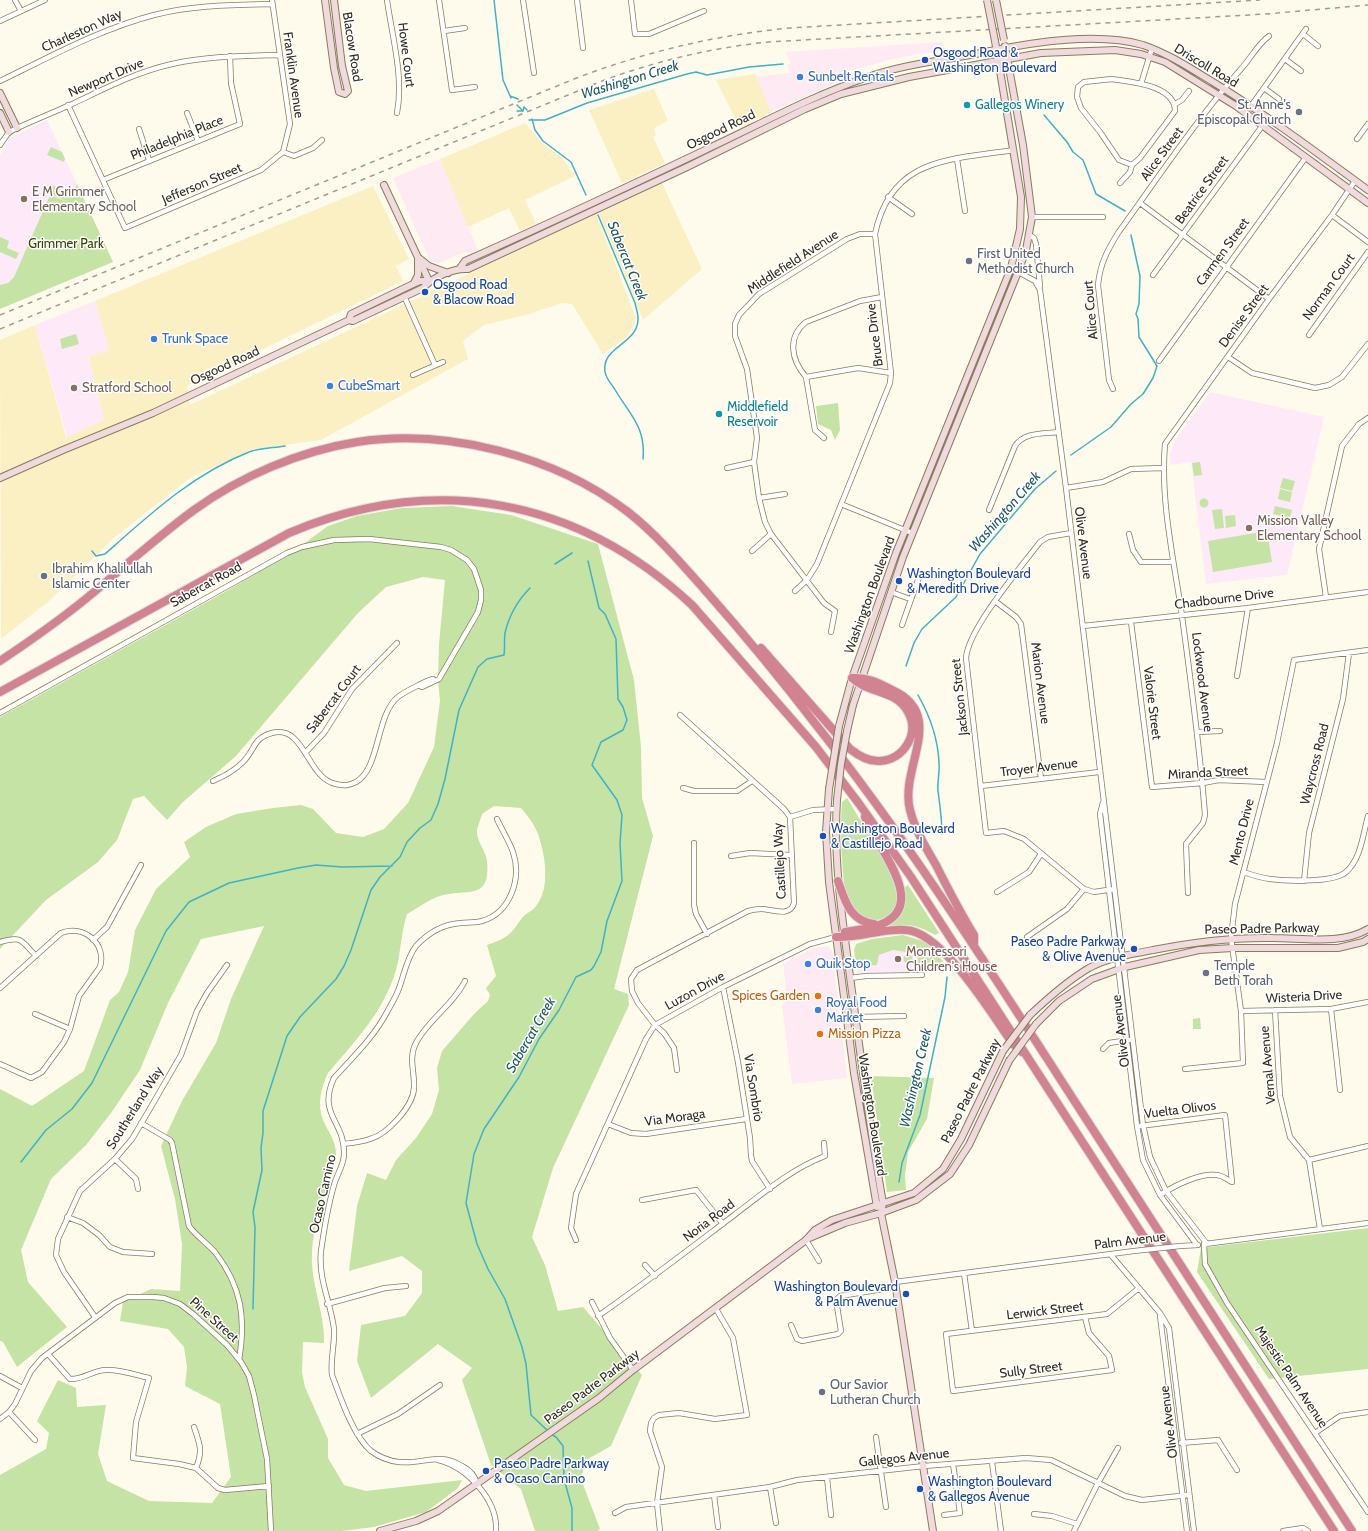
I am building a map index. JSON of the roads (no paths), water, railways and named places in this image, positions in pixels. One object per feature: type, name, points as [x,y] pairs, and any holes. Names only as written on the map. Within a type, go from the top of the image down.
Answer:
[{"type":"highway","points":[[0,661],[82,602],[179,521],[220,493],[289,460],[341,445],[377,440],[426,440],[484,447],[516,455],[572,479],[600,493],[622,508],[656,537],[721,608],[772,660],[850,749],[857,754],[872,760],[893,758],[904,750],[911,737],[912,720],[908,712],[896,698],[852,678]]},
{"type":"highway","points":[[0,692],[264,546],[313,523],[360,509],[392,503],[430,500],[476,502],[520,509],[571,525],[624,551],[670,585],[711,625],[816,747],[860,805],[911,877],[1334,1531]]},
{"type":"highway","points":[[721,608],[780,678],[856,775],[974,945],[1353,1531]]},
{"type":"highway","points":[[861,682],[876,682],[898,692],[912,703],[916,711],[919,719],[919,737],[910,778],[908,798],[910,809],[923,841],[974,935],[974,945]]},
{"type":"highway","points":[[836,938],[883,924],[895,914],[900,906],[902,890],[896,874],[868,825],[860,805]]},
{"type":"highway","points":[[838,881],[848,909],[853,915],[868,924],[883,924]]},
{"type":"highway","points":[[845,935],[903,930],[917,932],[925,936],[938,945],[953,962],[1013,1044],[1028,1057]]},
{"type":"main road","name":"Blacow Road","points":[[325,0],[334,68],[340,92],[345,94],[348,91],[342,66],[334,0]]},
{"type":"main road","name":"Washington Boulevard","points":[[881,1213],[875,1205],[854,1073],[836,938],[827,856],[827,808],[839,726],[852,678],[905,530],[1011,268],[1019,239],[1021,220],[1020,185],[987,0]]},
{"type":"main road","name":"Washington Boulevard","points":[[933,1531],[896,1284],[881,1213],[883,1203],[870,1132],[838,881],[836,809],[841,764],[847,731],[861,682],[891,592],[912,533],[1018,272],[1029,235],[1032,217],[1024,148],[996,0]]},
{"type":"main road","name":"Driscoll Road","points":[[1006,48],[1040,42],[1097,39],[1125,41],[1152,48],[1179,60],[1251,106],[1368,190]]},
{"type":"main road","name":"Osgood Road","points":[[460,268],[465,261],[593,203],[803,103],[869,76],[1006,48]]},
{"type":"main road","name":"Driscoll Road","points":[[1008,59],[1042,53],[1107,50],[1123,50],[1150,56],[1172,65],[1219,95],[1263,125],[1368,203]]},
{"type":"main road","name":"Osgood Road","points":[[349,320],[351,314],[414,283],[429,281],[460,268],[468,268],[687,167],[805,109],[841,94],[909,77],[1008,59]]},
{"type":"main road","points":[[0,93],[17,128]]},
{"type":"main road","points":[[0,113],[8,132]]},
{"type":"main road","points":[[384,185],[429,281]]},
{"type":"main road","points":[[626,187],[627,194]]},
{"type":"main road","points":[[593,203],[596,209]]},
{"type":"main road","points":[[512,248],[513,245],[529,236],[530,232]]},
{"type":"main road","points":[[418,257],[429,266],[448,273]]},
{"type":"main road","points":[[414,283],[418,270],[418,257]]},
{"type":"main road","name":"Osgood Road","points":[[0,478],[152,413],[349,320],[353,321],[423,288],[429,281]]},
{"type":"main road","name":"Paseo Padre Parkway","points":[[380,1531],[416,1521],[438,1511],[599,1398],[633,1370],[806,1240],[815,1230],[832,1220],[914,1193],[943,1169],[961,1139],[1003,1051],[1030,1015],[1055,991],[1084,972],[1123,956],[1197,942],[1232,938],[1337,939],[1363,932],[1368,929]]},
{"type":"main road","name":"Paseo Padre Parkway","points":[[806,1240],[845,1223],[881,1213],[916,1200],[950,1174],[969,1145],[1009,1061],[1036,1024],[1059,1001],[1092,979],[1125,967],[1199,950],[1232,948],[1338,948],[1363,942],[1368,939]]},
{"type":"street","points":[[15,0],[21,11]]},
{"type":"street","points":[[0,21],[45,0]]},
{"type":"street","name":"Howe Court","points":[[387,0],[399,80],[400,98],[397,113]]},
{"type":"street","points":[[439,0],[452,90],[475,87]]},
{"type":"street","points":[[524,0],[534,73]]},
{"type":"street","points":[[577,0],[583,48]]},
{"type":"street","points":[[631,0],[635,34],[649,34],[704,11]]},
{"type":"street","name":"Franklin Avenue","points":[[272,2],[290,124],[283,152]]},
{"type":"street","name":"Charleston Way","points":[[0,81],[117,26],[155,15],[190,8],[272,2]]},
{"type":"street","points":[[444,31],[465,28]]},
{"type":"street","points":[[1251,106],[1306,29]]},
{"type":"street","points":[[1303,34],[1318,46]]},
{"type":"street","name":"Alice Street","points":[[1118,233],[1219,95],[1263,41],[1269,36]]},
{"type":"street","points":[[1141,84],[1152,48]]},
{"type":"street","name":"Newport Drive","points":[[8,132],[123,80],[150,70],[173,64],[230,56],[279,55]]},
{"type":"street","name":"Philadelphia Place","points":[[103,180],[240,124],[231,83],[230,56]]},
{"type":"street","points":[[1285,59],[1300,71]]},
{"type":"street","points":[[1120,183],[1130,172],[1132,165],[1140,158],[1175,112],[1175,104],[1170,96],[1160,90],[1141,84],[1104,79],[1084,82],[1078,87],[1077,97],[1081,108],[1119,160],[1132,165]]},
{"type":"street","points":[[1264,88],[1279,99]]},
{"type":"street","points":[[1175,104],[1182,100],[1189,90]]},
{"type":"street","points":[[68,106],[103,180]]},
{"type":"street","points":[[187,113],[198,141]]},
{"type":"street","name":"Beatrice Street","points":[[1153,275],[1268,118]]},
{"type":"street","points":[[1357,140],[1368,124]]},
{"type":"street","points":[[139,129],[150,160]]},
{"type":"street","points":[[0,145],[8,132]]},
{"type":"street","points":[[283,152],[294,156],[313,148],[322,140]]},
{"type":"street","name":"Bruce Drive","points":[[795,591],[807,580],[817,564],[890,383],[891,373],[875,234],[879,214],[888,197],[903,181],[920,169],[934,163],[1014,150]]},
{"type":"street","name":"Jefferson Street","points":[[103,180],[125,228],[261,170],[283,152]]},
{"type":"street","name":"Carmen Street","points":[[1159,361],[1306,157]]},
{"type":"street","points":[[957,159],[965,199],[965,211]]},
{"type":"street","name":"Denise Street","points":[[1163,468],[1165,444],[1269,299],[1332,215],[1355,181]]},
{"type":"street","points":[[888,197],[912,214]]},
{"type":"street","points":[[1140,203],[1269,299]]},
{"type":"street","points":[[1332,215],[1368,242]]},
{"type":"street","points":[[1032,217],[1103,217]]},
{"type":"street","name":"Alice Court","points":[[1113,389],[1109,380],[1098,285],[1099,270],[1104,255],[1118,233]]},
{"type":"street","name":"Middlefield Avenue","points":[[831,632],[835,610],[824,603],[771,534],[765,522],[754,462],[757,438],[747,369],[735,336],[735,324],[739,315],[759,294],[847,239],[860,234],[875,234]]},
{"type":"street","name":"Olive Avenue","points":[[1029,235],[1034,238],[1036,244],[1040,290],[1104,799],[1116,958],[1137,1126],[1143,1160],[1160,1195],[1197,1245]]},
{"type":"street","name":"Norman Court","points":[[1309,335],[1368,252]]},
{"type":"street","points":[[1011,268],[1035,281],[1040,290]]},
{"type":"street","points":[[404,296],[436,365]]},
{"type":"street","points":[[824,438],[815,430],[806,377],[796,364],[793,347],[794,337],[801,326],[806,322],[860,301],[882,297]]},
{"type":"street","points":[[1228,357],[1252,373],[1315,388],[1329,385],[1342,377],[1368,344]]},
{"type":"street","points":[[413,375],[443,362]]},
{"type":"street","points":[[806,377],[858,368],[891,373]]},
{"type":"street","points":[[1326,597],[1319,549],[1342,446],[1359,424],[1368,418]]},
{"type":"street","points":[[989,510],[1015,446],[1019,440],[1027,435],[1058,432]]},
{"type":"street","points":[[727,468],[754,462]]},
{"type":"street","points":[[1066,488],[1103,482],[1131,470],[1163,468]]},
{"type":"street","name":"Lockwood Avenue","points":[[1163,468],[1173,562],[1198,732],[1205,815],[1203,823],[1186,844],[1188,893]]},
{"type":"street","points":[[760,498],[786,494]]},
{"type":"street","points":[[841,504],[912,533]]},
{"type":"street","name":"Jackson Street","points":[[1041,854],[1024,838],[1004,831],[986,833],[966,648],[995,601],[1040,542],[1048,537],[1071,533]]},
{"type":"street","points":[[752,551],[771,534]]},
{"type":"street","points":[[1129,534],[1133,550],[1141,562],[1173,562]]},
{"type":"street","name":"Sabercat Road","points":[[0,713],[271,561],[302,547],[334,540],[386,540],[441,547],[459,554],[474,569],[481,590],[481,600],[473,623],[440,677],[421,683],[420,686],[398,697],[390,706],[368,769],[358,781],[347,786],[332,784],[323,779],[319,775],[306,752]]},
{"type":"street","points":[[902,625],[920,574]]},
{"type":"street","points":[[891,592],[910,599]]},
{"type":"street","name":"Chadbourne Drive","points":[[1083,626],[1131,622],[1368,592]]},
{"type":"street","name":"Marion Avenue","points":[[995,601],[1016,617],[1021,624],[1041,779]]},
{"type":"street","points":[[1238,676],[1248,608]]},
{"type":"street","name":"Valorie Street","points":[[1131,622],[1152,787]]},
{"type":"street","name":"Sabercat Court","points":[[306,752],[324,733],[352,689],[397,643]]},
{"type":"street","points":[[1349,653],[1368,650]]},
{"type":"street","name":"Mento Drive","points":[[1185,1069],[1243,1063],[1241,1011],[1232,948],[1235,904],[1277,743],[1294,660],[1349,653]]},
{"type":"street","name":"Waycross Road","points":[[1304,881],[1309,833],[1343,699],[1349,653]]},
{"type":"street","name":"Castillejo Way","points":[[655,1025],[638,1003],[632,989],[632,979],[637,970],[748,911],[760,909],[786,911],[791,909],[794,903],[790,855],[790,817],[752,780],[680,716]]},
{"type":"street","points":[[1198,732],[1220,731]]},
{"type":"street","points":[[213,782],[230,773],[244,761],[257,740],[273,732],[281,732],[292,736],[306,752]]},
{"type":"street","name":"Troyer Avenue","points":[[981,786],[1100,772]]},
{"type":"street","points":[[683,788],[694,791],[737,791],[752,780]]},
{"type":"street","name":"Miranda Street","points":[[1152,787],[1203,783],[1219,780],[1266,782]]},
{"type":"street","points":[[790,817],[812,810],[827,808],[836,809]]},
{"type":"street","points":[[1243,872],[1270,879],[1304,881],[1329,878],[1345,873],[1357,856],[1368,816]]},
{"type":"street","name":"Ocaso Camino","points":[[496,1531],[494,1514],[488,1500],[477,1484],[472,1473],[457,1463],[445,1458],[432,1458],[409,1462],[388,1460],[372,1451],[357,1434],[332,1375],[330,1363],[334,1330],[322,1280],[321,1253],[334,1185],[343,1163],[344,1144],[329,1108],[328,1095],[330,1087],[334,1078],[374,1034],[382,1022],[398,990],[407,964],[416,946],[431,933],[446,925],[480,922],[493,917],[510,898],[515,881],[516,864],[513,851],[497,819]]},
{"type":"street","points":[[694,843],[694,905],[696,914],[707,934]]},
{"type":"street","points":[[730,856],[750,853],[790,855]]},
{"type":"street","points":[[997,892],[1028,872],[1041,854],[1084,889],[1094,892],[1111,889]]},
{"type":"street","points":[[93,940],[106,927],[141,865]]},
{"type":"street","points":[[1027,937],[1067,909],[1084,889]]},
{"type":"street","name":"Olive Avenue","points":[[1111,889],[1125,967],[1143,1126],[1150,1157],[1166,1191],[1205,1244]]},
{"type":"street","points":[[0,988],[61,933],[69,929],[81,930],[93,940],[100,950],[102,962],[80,996],[70,1028],[55,1057],[42,1072],[31,1078],[0,1064]]},
{"type":"street","points":[[0,942],[18,938],[36,956]]},
{"type":"street","name":"Luzon Drive","points":[[576,1240],[571,1228],[576,1194],[646,1039],[655,1025],[723,987],[810,944],[836,938]]},
{"type":"street","name":"Southerland Way","points":[[95,1317],[64,1272],[56,1255],[58,1239],[80,1191],[116,1159],[141,1123],[181,1055],[197,1011],[207,993],[227,965]]},
{"type":"street","points":[[850,978],[870,975],[922,975]]},
{"type":"street","points":[[344,1144],[370,1140],[377,1136],[399,1117],[408,1106],[414,1088],[412,1055],[416,1044],[441,1010],[460,991],[465,981]]},
{"type":"street","name":"Via Sombrio","points":[[723,987],[738,1062],[752,1161],[770,1189]]},
{"type":"street","name":"Wisteria Drive","points":[[1241,1011],[1331,1009],[1368,1002]]},
{"type":"street","points":[[1331,1009],[1340,1090]]},
{"type":"street","name":"Vernal Avenue","points":[[1275,1010],[1280,1096],[1290,1137],[1309,1160]]},
{"type":"street","points":[[35,1014],[70,1028]]},
{"type":"street","points":[[856,1017],[904,1016]]},
{"type":"street","points":[[655,1025],[664,1033],[674,1048],[677,1070]]},
{"type":"street","points":[[1103,1049],[1109,1043],[1133,1040]]},
{"type":"street","name":"Vuelta Olivos","points":[[1137,1126],[1225,1115],[1232,1182],[1220,1175],[1198,1177],[1160,1195]]},
{"type":"street","name":"Via Moraga","points":[[608,1124],[630,1133],[646,1134],[746,1119]]},
{"type":"street","points":[[141,1123],[170,1140],[173,1148],[189,1226],[195,1234],[215,1253],[235,1287],[241,1301],[243,1330],[239,1360]]},
{"type":"street","name":"Noria Road","points":[[598,1316],[655,1276],[808,1162],[825,1156],[824,1143]]},
{"type":"street","points":[[1320,1229],[1309,1160],[1368,1146]]},
{"type":"street","points":[[116,1159],[136,1179],[138,1189]]},
{"type":"street","points":[[642,1200],[696,1190],[723,1224]]},
{"type":"street","points":[[67,1217],[83,1223],[99,1235],[110,1247],[123,1252],[152,1254]]},
{"type":"street","name":"Palm Avenue","points":[[791,1325],[797,1339],[802,1341],[838,1334],[841,1331],[836,1300],[840,1296],[896,1284],[964,1273],[1134,1251],[1197,1245],[1368,1223]]},
{"type":"street","points":[[806,1240],[819,1261]]},
{"type":"street","name":"Majestic Palm Avenue","points":[[1205,1244],[1205,1264],[1227,1303],[1368,1512]]},
{"type":"street","name":"Olive Avenue","points":[[1111,1255],[1160,1313],[1169,1328],[1194,1531]]},
{"type":"street","points":[[645,1265],[655,1276]]},
{"type":"street","points":[[964,1273],[972,1331]]},
{"type":"street","points":[[327,1304],[385,1288],[406,1286]]},
{"type":"street","name":"Lerwick Street","points":[[953,1391],[946,1334],[1107,1314],[1139,1288]]},
{"type":"street","name":"Pine Street","points":[[0,1419],[9,1412],[31,1371],[48,1354],[95,1317],[128,1296],[164,1298],[180,1304],[194,1314],[227,1345],[249,1376],[267,1459],[271,1531]]},
{"type":"street","points":[[592,1302],[610,1338],[633,1370]]},
{"type":"street","points":[[660,1531],[657,1503],[662,1467],[650,1431],[651,1423],[654,1418],[659,1415],[679,1413],[715,1419],[747,1415],[733,1338],[716,1309]]},
{"type":"street","name":"Olive Avenue","points":[[1160,1313],[1187,1531]]},
{"type":"street","name":"Sully Street","points":[[953,1391],[1112,1370],[1109,1356],[1089,1333],[1085,1317]]},
{"type":"street","points":[[48,1354],[70,1379],[79,1379],[92,1373],[106,1370],[149,1378],[136,1422],[133,1458],[179,1464],[196,1468],[218,1488],[225,1490],[269,1486]]},
{"type":"street","points":[[0,1376],[22,1388]]},
{"type":"street","points":[[357,1434],[398,1414],[440,1385]]},
{"type":"street","points":[[9,1412],[35,1440]]},
{"type":"street","points":[[1315,1433],[1340,1416],[1368,1412]]},
{"type":"street","points":[[194,1427],[200,1443],[201,1457],[196,1468]]},
{"type":"street","points":[[876,1437],[882,1470],[886,1507]]},
{"type":"street","points":[[1176,1444],[1218,1440],[1236,1470]]},
{"type":"street","points":[[1074,1531],[1098,1482],[1118,1448]]},
{"type":"street","name":"Gallegos Avenue","points":[[615,1513],[626,1507],[770,1487],[797,1480],[827,1478],[882,1470],[1026,1458],[1051,1460],[1125,1496],[1142,1500],[1189,1496]]},
{"type":"street","points":[[992,1462],[1001,1531]]},
{"type":"street","points":[[944,1515],[960,1513],[954,1464]]},
{"type":"street","points":[[827,1478],[831,1515]]},
{"type":"street","points":[[770,1487],[776,1523]]},
{"type":"street","points":[[714,1495],[718,1527]]},
{"type":"street","points":[[1034,1514],[1052,1516],[1077,1524]]},
{"type":"street","points":[[1283,1531],[1303,1528],[1308,1531]]},
{"type":"waterway","name":"Sabercat Creek","points":[[494,0],[503,80],[511,98]]},
{"type":"waterway","name":"Washington Creek","points":[[529,120],[545,120],[587,103],[696,72],[707,75],[749,67],[783,64]]},
{"type":"waterway","name":"Sabercat Creek","points":[[510,96],[518,99]]},
{"type":"waterway","name":"Sabercat Creek","points":[[517,105],[523,111]]},
{"type":"waterway","name":"Sabercat Creek","points":[[523,111],[524,107],[527,110]]},
{"type":"waterway","name":"Sabercat Creek","points":[[517,111],[523,111]]},
{"type":"waterway","name":"Washington Creek","points":[[1044,115],[1067,142],[1073,152],[1083,160],[1096,194],[1125,211]]},
{"type":"waterway","name":"Sabercat Creek","points":[[532,119],[535,130],[543,141],[571,162],[586,195]]},
{"type":"waterway","name":"Sabercat Creek","points":[[598,215],[635,303],[638,318],[637,327],[633,334],[609,356],[605,363],[605,372],[609,381],[631,413],[639,429],[642,438],[643,459]]},
{"type":"waterway","name":"Washington Creek","points":[[1071,455],[1111,427],[1131,404],[1143,394],[1153,378],[1157,366],[1139,337],[1138,319],[1136,314],[1139,304],[1140,276],[1131,235]]},
{"type":"waterway","points":[[92,551],[96,556],[105,554],[172,497],[190,484],[229,461],[249,452],[285,446]]},
{"type":"waterway","name":"Washington Creek","points":[[906,666],[914,643],[922,629],[956,597],[980,554],[1035,489],[1056,471]]},
{"type":"waterway","points":[[555,564],[572,553]]},
{"type":"waterway","name":"Sabercat Creek","points":[[548,1431],[531,1415],[526,1364],[522,1347],[505,1299],[488,1269],[477,1244],[466,1203],[474,1154],[484,1129],[519,1077],[539,1039],[559,1010],[576,977],[591,970],[594,966],[601,952],[607,921],[622,881],[620,843],[622,815],[617,800],[592,765],[601,742],[623,730],[627,720],[623,707],[618,699],[616,639],[605,614],[599,608],[588,561]]},
{"type":"waterway","points":[[253,1309],[255,1227],[253,1212],[262,1170],[261,1148],[263,1111],[287,1036],[300,1017],[336,979],[344,966],[351,950],[371,890],[380,877],[400,857],[407,842],[420,828],[431,820],[438,804],[445,779],[459,710],[478,667],[487,659],[504,655],[505,633],[509,620],[518,603],[530,588]]},
{"type":"waterway","name":"Washington Creek","points":[[918,695],[930,719],[937,745],[939,766],[938,788],[942,834]]},
{"type":"waterway","points":[[21,1162],[46,1130],[72,1109],[92,1083],[166,931],[189,902],[229,883],[298,868],[316,865],[342,867],[392,866]]},
{"type":"waterway","name":"Washington Creek","points":[[899,1182],[902,1163],[920,1115],[945,997],[947,977]]},
{"type":"waterway","name":"Sabercat Creek","points":[[551,1434],[556,1437],[563,1446],[564,1479],[572,1508],[572,1531]]},
{"type":"railway","points":[[0,315],[574,79],[600,69],[680,46],[735,35],[790,28],[1260,0]]},
{"type":"railway","points":[[0,329],[602,81],[643,67],[684,56],[768,42],[1266,14],[1368,5]]},
{"type":"place","name":"Osgood Road & Washington Boulevard","points":[[925,60]]},
{"type":"place","name":"Sunbelt Rentals","points":[[800,77]]},
{"type":"place","name":"Gallegos Winery","points":[[967,105]]},
{"type":"place","name":"St. Anne's Episcopal Church","points":[[1299,112]]},
{"type":"place","name":"E M Grimmer Elementary School","points":[[24,199]]},
{"type":"place","name":"First United Methodist Church","points":[[969,261]]},
{"type":"place","name":"Osgood Road & Blacow Road","points":[[425,292]]},
{"type":"place","name":"Trunk Space","points":[[154,339]]},
{"type":"place","name":"CubeSmart","points":[[330,386]]},
{"type":"place","name":"Stratford School","points":[[74,388]]},
{"type":"place","name":"Middlefield Reservoir","points":[[719,414]]},
{"type":"place","name":"Mission Valley Elementary School","points":[[1249,528]]},
{"type":"place","name":"Ibrahim Khalilullah Islamic Center","points":[[44,576]]},
{"type":"place","name":"Washington Boulevard & Meredith Drive","points":[[899,581]]},
{"type":"place","name":"Washington Boulevard & Castillejo Road","points":[[823,836]]},
{"type":"place","name":"Paseo Padre Parkway & Olive Avenue","points":[[1134,949]]},
{"type":"place","name":"Montessori Children's House","points":[[898,959]]},
{"type":"place","name":"Quik Stop","points":[[808,964]]},
{"type":"place","name":"Temple Beth Torah","points":[[1206,973]]},
{"type":"place","name":"Spices Garden","points":[[818,996]]},
{"type":"place","name":"Royal Food Market","points":[[818,1010]]},
{"type":"place","name":"Mission Pizza","points":[[820,1034]]},
{"type":"place","name":"Washington Boulevard & Palm Avenue","points":[[906,1294]]},
{"type":"place","name":"Our Savior Lutheran Church","points":[[822,1392]]},
{"type":"place","name":"Paseo Padre Parkway & Ocaso Camino","points":[[486,1471]]},
{"type":"place","name":"Washington Boulevard & Gallegos Avenue","points":[[920,1489]]},
{"type":"park label","name":"Grimmer Park","points":[[66,244]]}]
